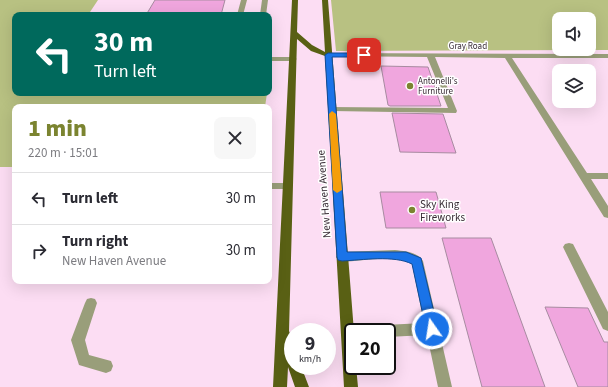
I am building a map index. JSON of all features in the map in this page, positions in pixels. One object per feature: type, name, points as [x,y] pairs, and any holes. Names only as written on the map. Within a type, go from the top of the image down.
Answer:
[{"type":"main road","points":[[280,387],[281,328],[295,0]]},
{"type":"main road","name":"New Haven Avenue","points":[[324,0],[342,257],[349,323]]},
{"type":"main road","points":[[294,33],[308,47],[317,52],[328,55]]},
{"type":"main road","points":[[281,328],[284,336]]},
{"type":"main road","points":[[297,375],[302,387]]},
{"type":"main road","name":"New Haven Avenue","points":[[351,375],[351,387]]},
{"type":"street","points":[[241,12],[244,0]]},
{"type":"street","points":[[263,12],[265,0]]},
{"type":"street","name":"Gray Road","points":[[328,55],[608,56]]},
{"type":"street","points":[[332,110],[453,111],[430,55]]},
{"type":"street","points":[[507,56],[608,214]]},
{"type":"street","points":[[272,59],[293,59]]},
{"type":"street","points":[[584,176],[608,176]]},
{"type":"street","points":[[272,186],[287,186]]},
{"type":"street","points":[[569,247],[608,325]]},
{"type":"street","points":[[342,257],[406,256],[417,261],[445,387]]},
{"type":"street","points":[[91,303],[78,340],[84,360],[106,366]]},
{"type":"street","points":[[396,331],[432,329]]},
{"type":"green space","points":[[0,0],[98,0],[90,12],[12,12],[12,96],[267,96],[265,104],[12,104],[12,167],[0,167]]},
{"type":"green space","points":[[331,0],[608,0],[608,50],[596,50],[596,12],[552,12],[552,50],[336,51]]},
{"type":"building","points":[[155,0],[225,0],[222,12],[148,12]]},
{"type":"building","name":"Antonelli's Furniture","points":[[381,66],[428,67],[441,106],[388,105]]},
{"type":"building","points":[[392,113],[443,114],[456,153],[400,152]]},
{"type":"building","name":"Sky King Fireworks","points":[[380,192],[436,192],[446,228],[386,228]]},
{"type":"building","points":[[442,238],[491,238],[545,387],[482,387]]},
{"type":"building","points":[[545,307],[588,308],[604,342],[608,342],[608,387],[578,387]]},
{"type":"slow traffic","points":[[332,114],[337,190]]},
{"type":"place","name":"Antonelli's Furniture","points":[[410,86]]},
{"type":"place","name":"Sky King Fireworks","points":[[412,210]]},
{"type":"route","points":[[364,55],[328,55],[342,257],[395,255],[406,256],[417,261],[432,329]]}]
